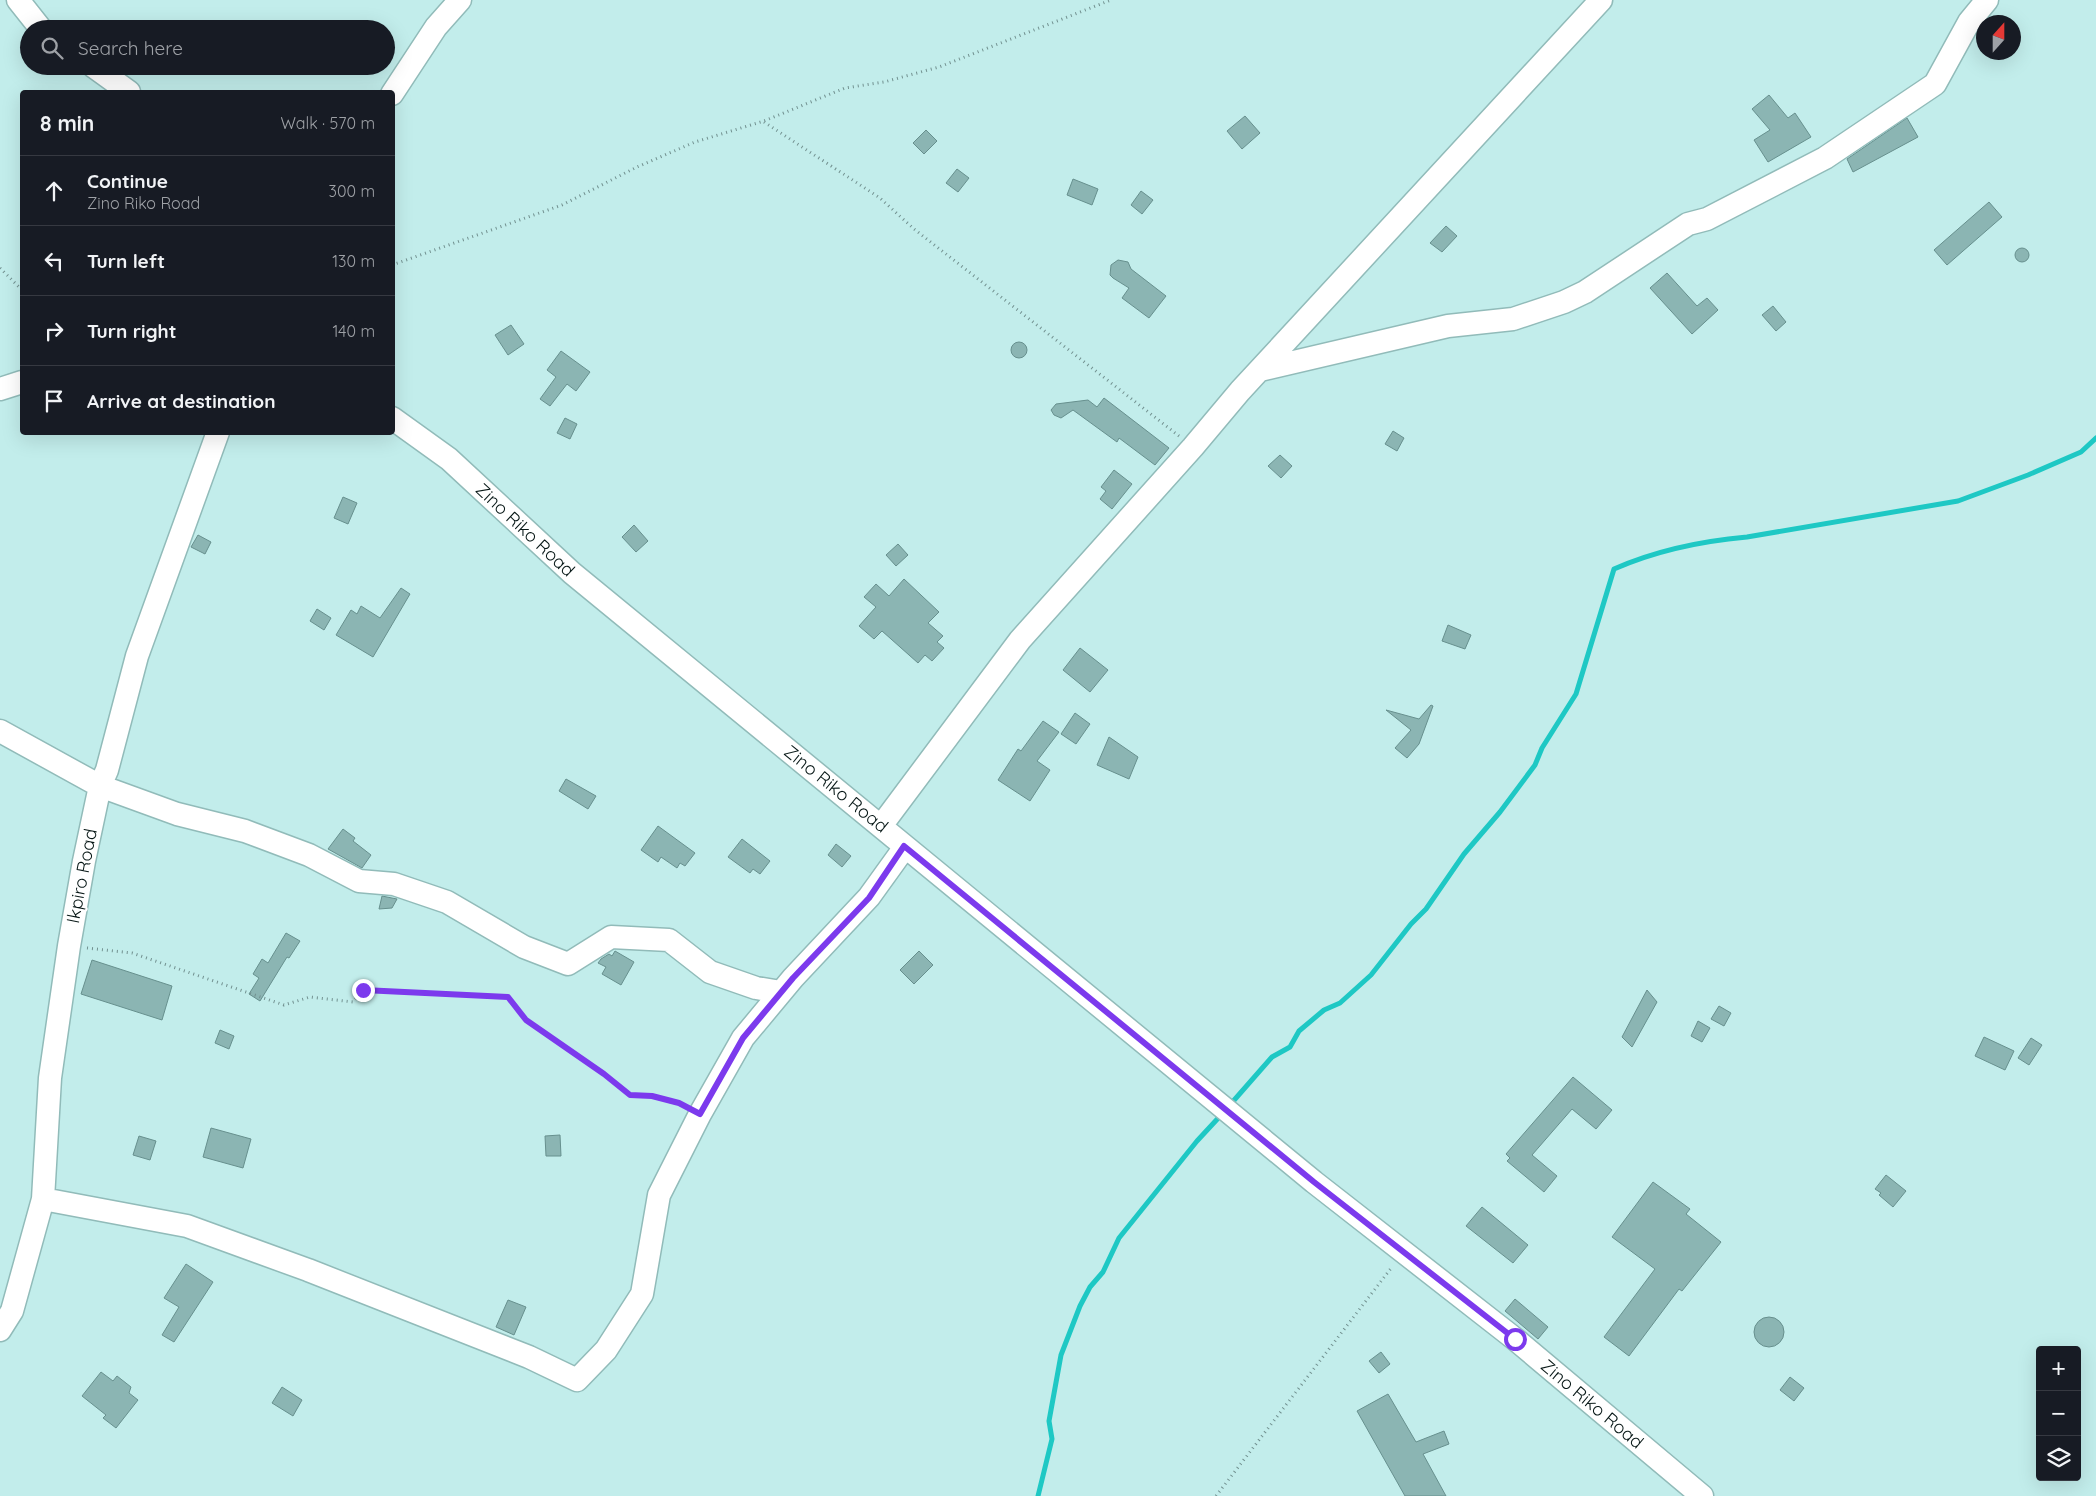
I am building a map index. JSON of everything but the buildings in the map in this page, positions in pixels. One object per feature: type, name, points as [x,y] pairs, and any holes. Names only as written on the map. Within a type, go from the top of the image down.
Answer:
[{"type":"street","points":[[18,0],[34,20]]},
{"type":"street","points":[[395,90],[436,27],[460,0]]},
{"type":"street","points":[[881,826],[1020,640],[1193,448],[1260,370],[1601,0]]},
{"type":"street","points":[[1260,370],[1448,326],[1513,319],[1564,302],[1585,292],[1688,224],[1707,219],[1825,158],[1935,84],[1969,22],[1986,0]]},
{"type":"street","points":[[105,75],[126,90]]},
{"type":"street","points":[[0,389],[20,383]]},
{"type":"street","name":"Zino Riko Road","points":[[395,420],[449,459],[572,573],[1314,1182],[1515,1339],[1702,1496]]},
{"type":"street","name":"Ikpiro Road","points":[[0,1330],[12,1310],[44,1199],[50,1078],[69,946],[100,786],[107,770],[137,656],[212,435]]},
{"type":"street","points":[[0,731],[100,786],[177,814],[245,831],[309,855],[359,881],[394,884],[447,902],[524,947],[568,964],[611,937],[669,940],[710,972],[756,988],[781,992]]},
{"type":"street","points":[[44,1199],[187,1226],[308,1270],[528,1357],[577,1380],[606,1350],[642,1294],[659,1194],[700,1114],[743,1038],[827,940],[869,898],[904,846]]},
{"type":"path","points":[[395,264],[562,205],[637,168],[696,142],[764,121],[845,88],[884,82],[940,67],[1111,0]]},
{"type":"path","points":[[764,121],[880,198],[914,229],[1193,448]]},
{"type":"path","points":[[0,268],[20,288]]},
{"type":"path","points":[[69,946],[132,953],[284,1004],[310,997],[353,1002],[363,990],[508,997],[526,1020],[604,1074],[630,1095],[652,1096],[679,1103],[700,1114]]},
{"type":"path","points":[[1216,1496],[1404,1252]]},
{"type":"waterway","points":[[1229,1106],[1272,1057],[1290,1047],[1299,1031],[1324,1010],[1340,1003],[1371,975],[1411,924],[1426,909],[1464,854],[1500,812],[1535,765],[1542,748],[1576,694],[1614,569],[1662,552],[1696,544],[1958,501],[2028,475],[2081,452],[2096,438]]},
{"type":"waterway","points":[[1038,1496],[1052,1439],[1049,1421],[1061,1355],[1080,1306],[1090,1287],[1103,1272],[1119,1238],[1197,1141],[1222,1114]]},
{"type":"route","points":[[363,990],[508,997],[526,1020],[604,1074],[630,1095],[652,1096],[679,1103],[700,1114],[743,1038],[827,940],[869,898],[904,846],[1314,1182],[1515,1339]]}]
